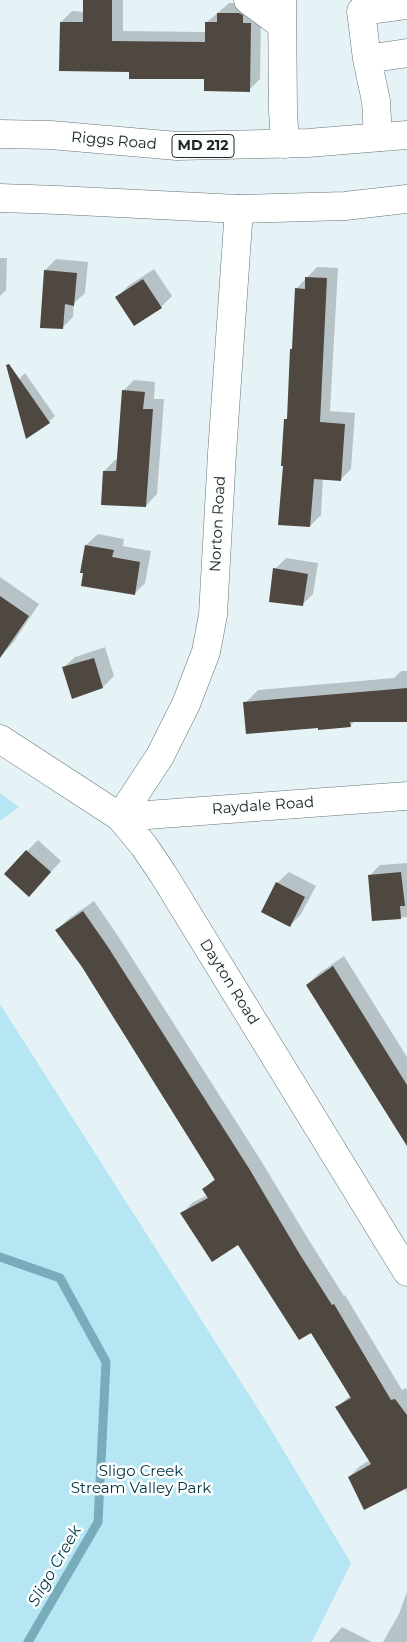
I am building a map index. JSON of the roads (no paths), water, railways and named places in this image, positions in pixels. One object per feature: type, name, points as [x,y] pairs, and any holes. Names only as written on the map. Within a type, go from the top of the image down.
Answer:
[{"type":"street","points":[[248,0],[282,13],[285,144]]},
{"type":"street","points":[[378,137],[376,101],[367,59],[361,11],[407,5]]},
{"type":"street","points":[[367,59],[407,53]]},
{"type":"street","name":"Riggs Road","points":[[0,134],[51,135],[178,146],[285,144],[407,135]]},
{"type":"street","points":[[0,198],[239,209],[345,206],[407,199]]},
{"type":"street","name":"Norton Road","points":[[120,817],[160,756],[186,704],[206,652],[211,624],[239,209]]},
{"type":"street","name":"Dayton Road","points":[[0,739],[120,817],[144,846],[407,1272]]},
{"type":"street","name":"Raydale Road","points":[[120,817],[407,796]]},
{"type":"waterway","name":"Sligo Creek","points":[[0,1257],[60,1278],[106,1362],[98,1522],[28,1642]]},
{"type":"park label","name":"Sligo Creek Stream Valley Park","points":[[141,1480]]}]
